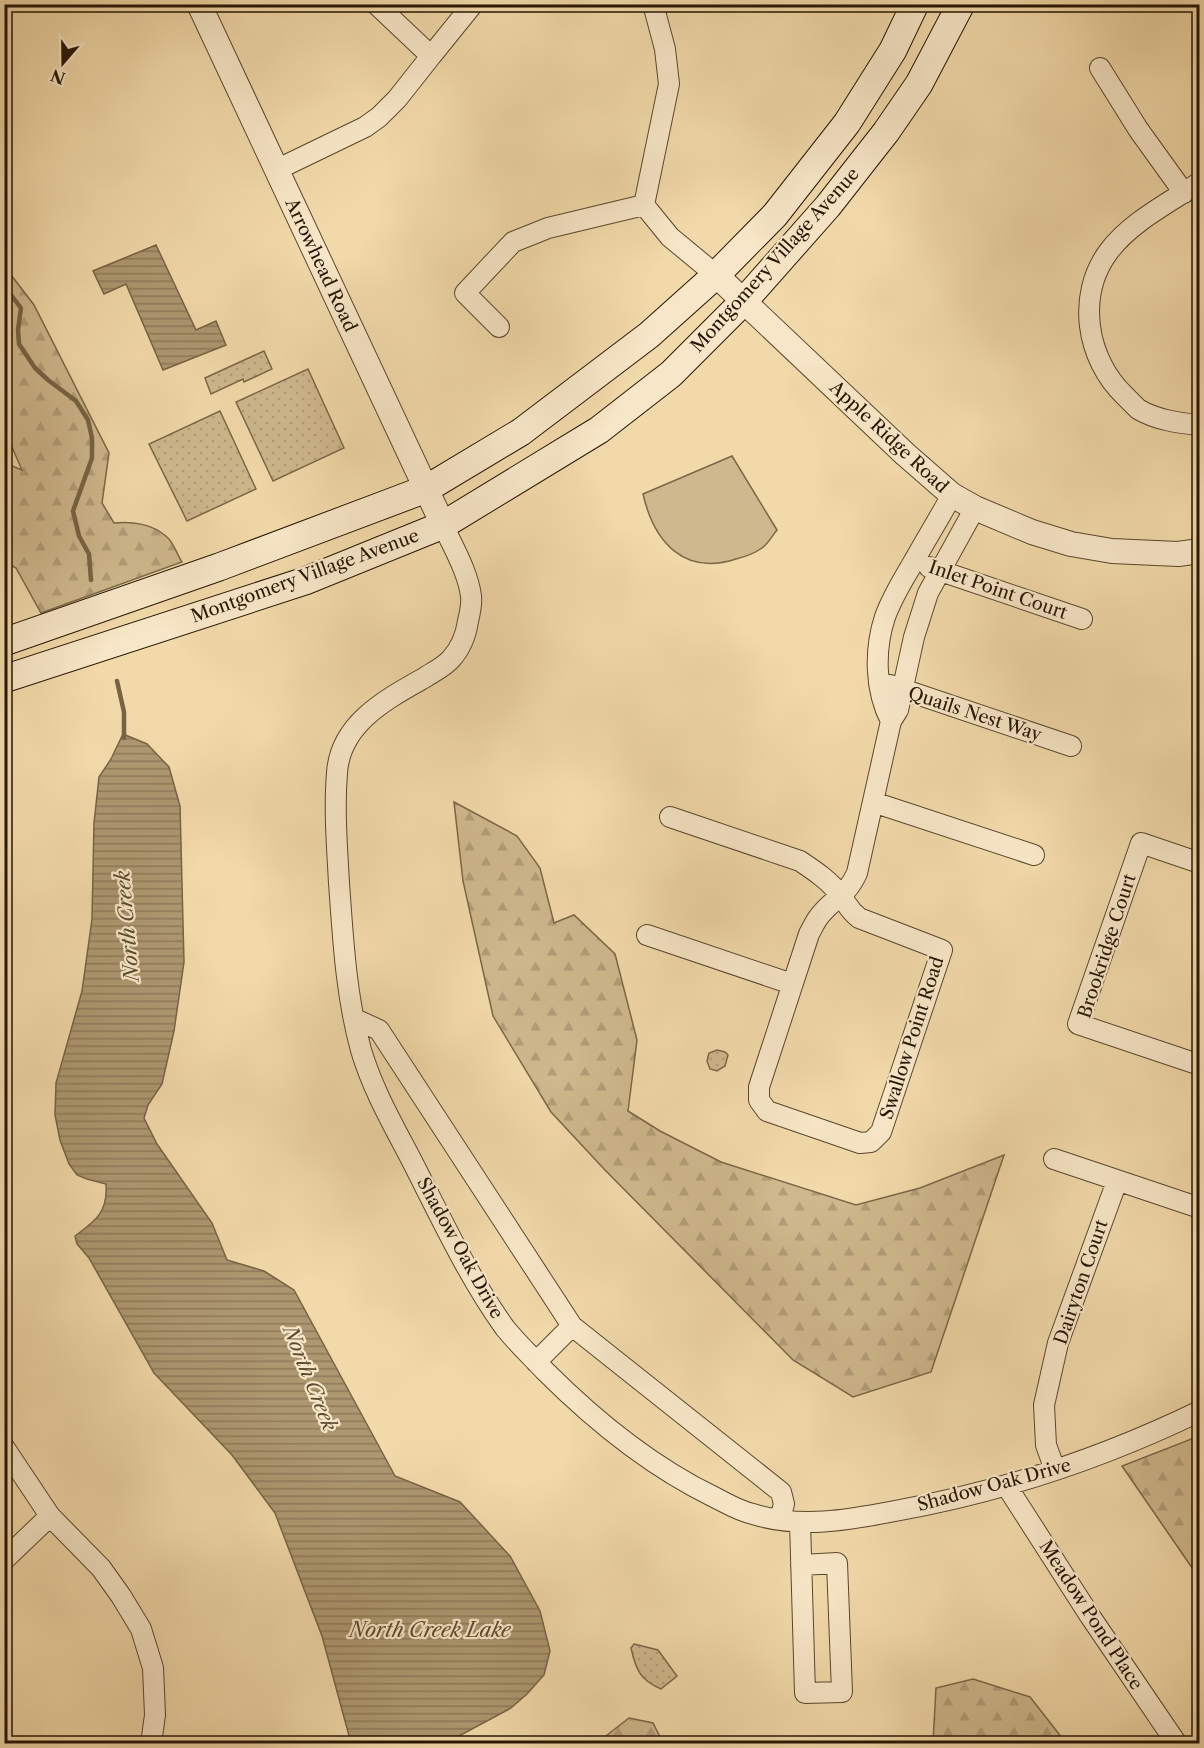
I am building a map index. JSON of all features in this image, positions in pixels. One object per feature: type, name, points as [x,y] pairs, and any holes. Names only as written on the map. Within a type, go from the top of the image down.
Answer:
[{"type":"main road","name":"Montgomery Village Avenue","points":[[4,642],[219,567],[426,489],[521,432],[649,335],[716,275],[775,215],[847,123],[893,50],[915,4]]},
{"type":"main road","name":"Montgomery Village Avenue","points":[[4,679],[305,580],[443,525],[599,430],[671,374],[744,301],[828,206],[886,132],[919,84],[961,4]]},
{"type":"street","name":"Arrowhead Road","points":[[199,4],[443,525]]},
{"type":"street","points":[[276,170],[364,127],[379,117],[397,99],[473,4]]},
{"type":"street","points":[[644,205],[669,84],[665,49],[653,4]]},
{"type":"street","points":[[378,5],[431,56]]},
{"type":"street","points":[[1100,68],[1138,129],[1192,187],[1126,231],[1108,252],[1096,272],[1089,320],[1095,353],[1114,385],[1138,409],[1174,423],[1200,425]]},
{"type":"street","points":[[644,205],[670,237],[716,275]]},
{"type":"street","points":[[499,327],[465,293],[513,242],[548,228],[644,205]]},
{"type":"street","name":"Apple Ridge Road","points":[[716,275],[904,454],[952,495],[975,508],[1032,532],[1071,544],[1112,551],[1178,554],[1200,551]]},
{"type":"street","points":[[891,721],[886,711],[879,681],[878,657],[885,617],[914,560],[952,495]]},
{"type":"street","name":"Swallow Point Road","points":[[842,896],[848,909],[859,918],[942,950],[881,1132],[871,1142],[860,1143],[767,1111],[759,1100],[759,1087],[809,934],[819,915],[842,896],[857,873],[891,721],[898,710],[920,616],[928,593],[975,508]]},
{"type":"street","name":"Shadow Oak Drive","points":[[443,525],[465,573],[472,599],[462,644],[449,662],[365,716],[353,728],[340,750],[335,810],[344,951],[361,1049],[373,1085],[459,1251],[488,1303],[508,1332],[574,1400],[626,1443],[667,1472],[752,1514],[790,1521],[833,1522],[926,1505],[1006,1485],[1126,1445],[1200,1411]]},
{"type":"street","name":"Inlet Point Court","points":[[914,560],[1082,619]]},
{"type":"street","name":"Quails Nest Way","points":[[879,681],[1071,746]]},
{"type":"street","points":[[873,802],[1034,855]]},
{"type":"street","points":[[670,817],[800,861],[818,873],[842,896]]},
{"type":"street","name":"Brookridge Court","points":[[1200,863],[1141,843],[1078,1024],[1200,1065]]},
{"type":"street","points":[[646,935],[792,984]]},
{"type":"street","points":[[355,1019],[379,1030],[572,1326],[781,1492],[801,1565],[805,1693],[842,1692],[837,1563],[801,1565]]},
{"type":"street","points":[[1054,1159],[1200,1208]]},
{"type":"street","name":"Dairyton Court","points":[[1055,1470],[1046,1445],[1044,1405],[1058,1343],[1117,1181]]},
{"type":"street","points":[[536,1362],[572,1326]]},
{"type":"street","points":[[4,1447],[50,1516],[101,1568],[141,1629],[153,1668],[154,1714],[151,1743]]},
{"type":"street","name":"Meadow Pond Place","points":[[1006,1485],[1090,1616],[1177,1743]]},
{"type":"street","points":[[4,1560],[50,1516]]},
{"type":"green space","points":[[5,267],[34,305],[109,453],[102,503],[114,523],[135,523],[155,529],[174,546],[182,562],[41,613],[16,568],[5,562],[5,463],[22,470],[5,431]]},
{"type":"green space","points":[[264,351],[272,369],[211,394],[205,378]]},
{"type":"green space","points":[[308,369],[344,448],[273,481],[236,402]]},
{"type":"green space","points":[[220,411],[256,489],[187,521],[149,444]]},
{"type":"green space","points":[[732,456],[777,530],[764,546],[742,557],[718,563],[701,563],[687,559],[674,551],[655,527],[643,494]]},
{"type":"green space","points":[[454,802],[517,836],[540,868],[554,923],[574,915],[615,954],[637,1040],[628,1111],[660,1131],[721,1162],[856,1205],[920,1188],[1004,1155],[931,1372],[853,1397],[793,1360],[604,1169],[551,1112],[493,1016],[463,881]]},
{"type":"green space","points":[[717,1050],[728,1055],[725,1066],[717,1071],[710,1069],[707,1061],[709,1053]]},
{"type":"green space","points":[[1199,1436],[1199,1578],[1122,1466]]},
{"type":"green space","points":[[634,1644],[658,1650],[677,1676],[661,1689],[648,1682],[640,1673],[635,1662],[631,1648]]},
{"type":"green space","points":[[973,1679],[1030,1697],[1066,1743],[933,1743],[936,1688]]},
{"type":"green space","points":[[629,1718],[653,1723],[663,1743],[597,1743]]},
{"type":"water","points":[[156,245],[196,330],[216,321],[226,345],[163,370],[126,284],[104,294],[93,271]]},
{"type":"water","name":"North Creek Lake","points":[[123,734],[147,744],[169,767],[180,806],[184,962],[174,1031],[162,1084],[148,1105],[144,1118],[157,1144],[212,1223],[227,1260],[264,1271],[294,1290],[395,1476],[460,1502],[510,1556],[540,1611],[550,1651],[544,1675],[511,1708],[446,1743],[351,1743],[322,1636],[275,1513],[232,1455],[154,1373],[89,1258],[77,1244],[75,1236],[95,1220],[103,1208],[106,1184],[77,1175],[69,1164],[60,1140],[55,1115],[56,1083],[82,991],[92,919],[94,823],[99,777]]},
{"type":"waterway","name":"North Creek","points":[[4,293],[11,295],[21,308],[19,344],[35,368],[76,401],[88,420],[92,438],[92,458],[73,511],[79,536],[89,554],[91,580]]},
{"type":"waterway","name":"North Creek","points":[[117,681],[124,712],[124,738]]}]
